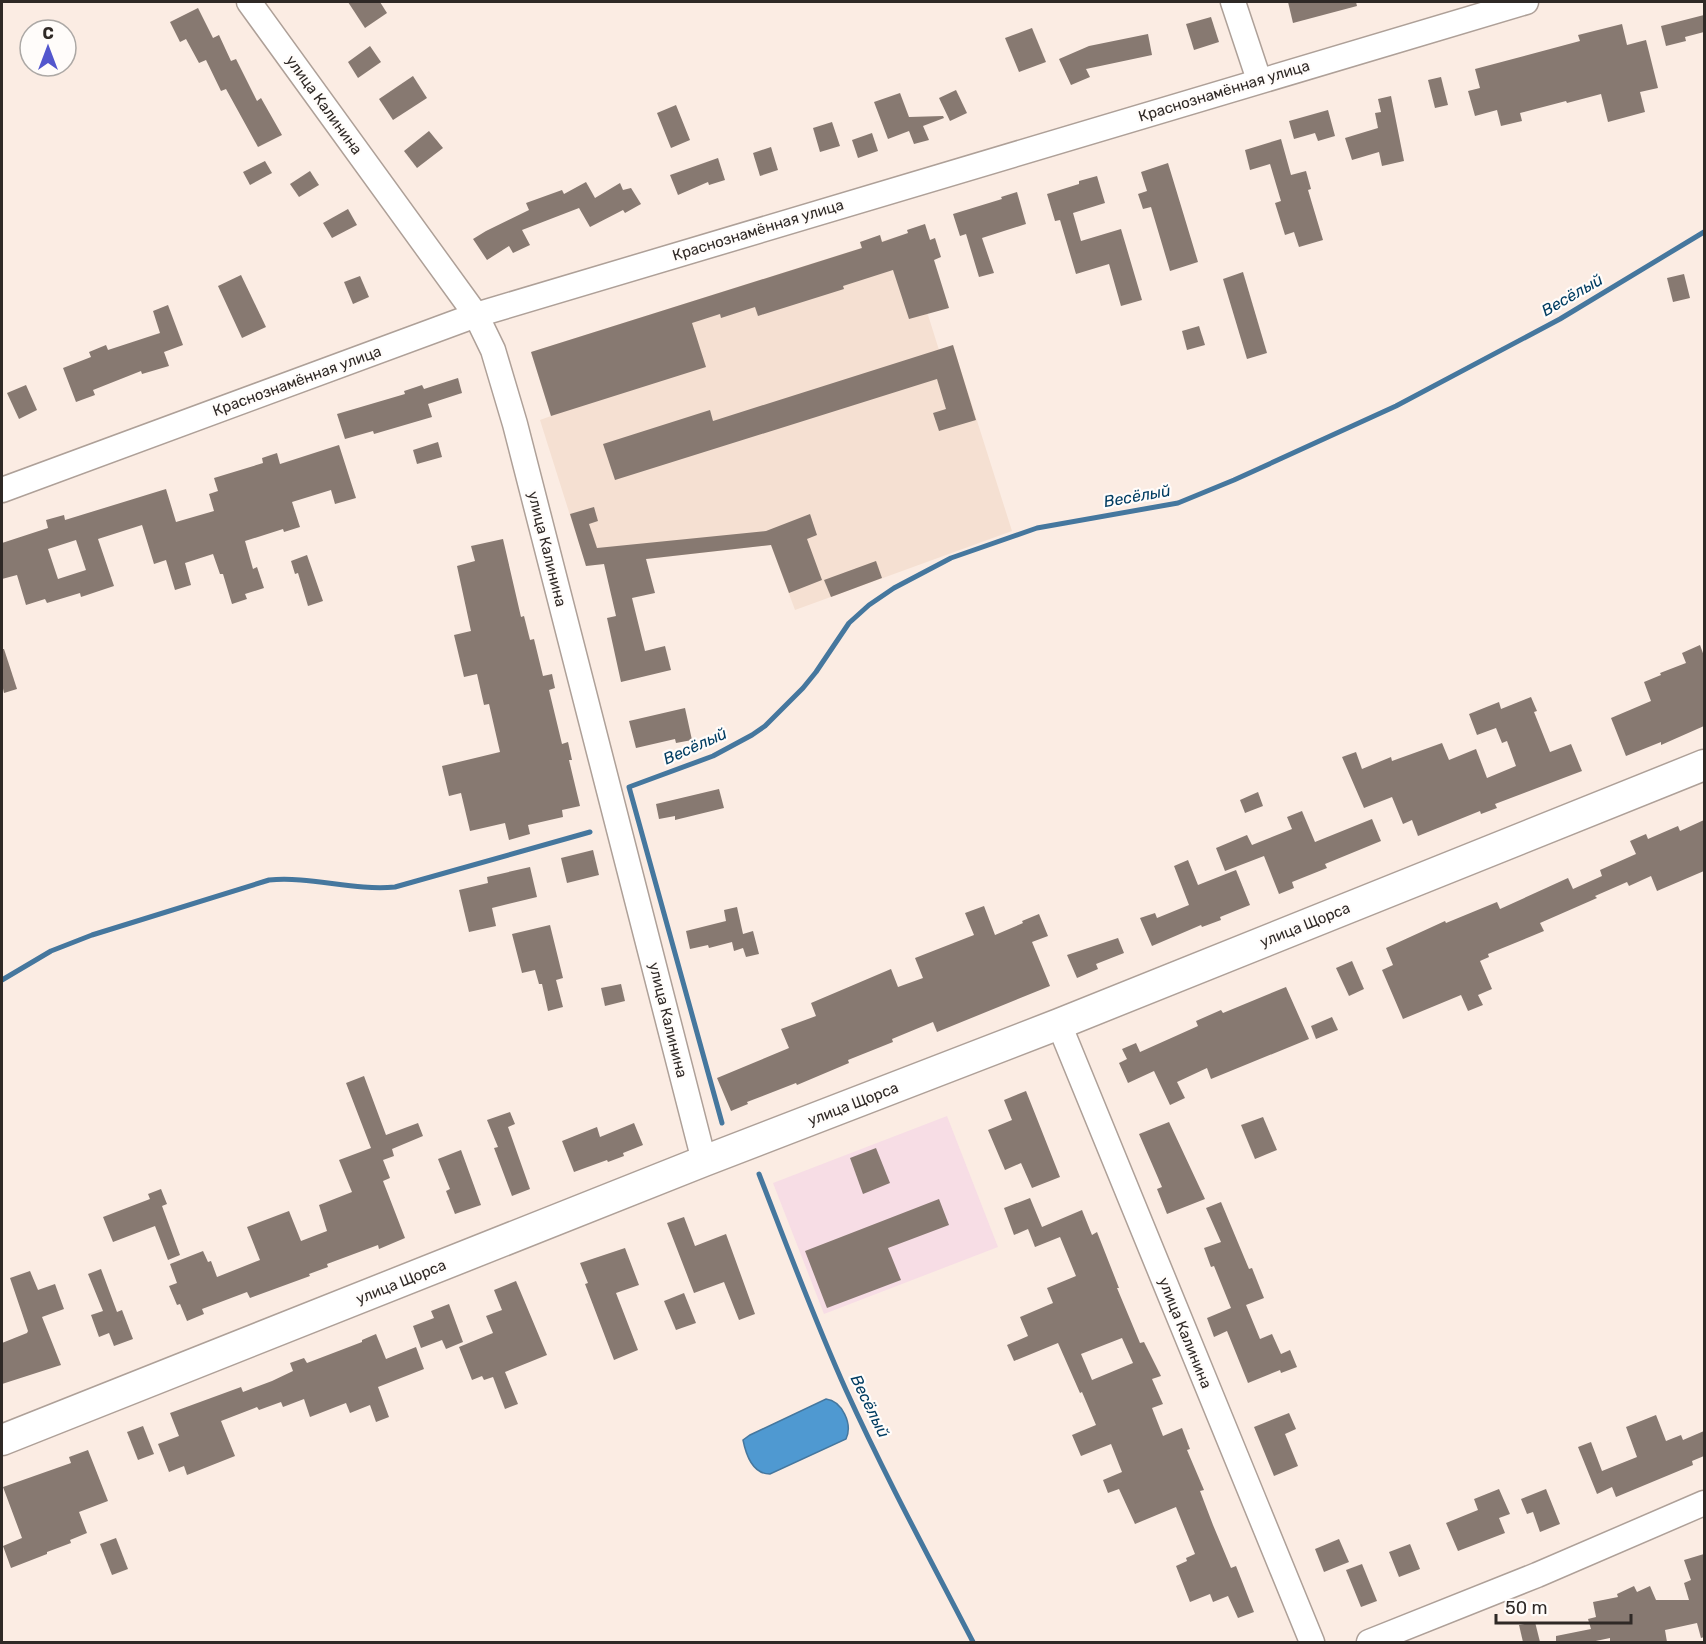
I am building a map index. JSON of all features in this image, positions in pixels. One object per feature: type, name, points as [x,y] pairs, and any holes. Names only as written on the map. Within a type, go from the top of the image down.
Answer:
[{"type":"main road","name":"улица Щорса","points":[[2,1440],[704,1161],[1059,1024],[1704,765]]},
{"type":"street","name":"улица Калинина","points":[[249,2],[476,315],[493,350],[515,424],[704,1161]]},
{"type":"street","points":[[1233,2],[1259,80]]},
{"type":"street","name":"Краснознамённая улица","points":[[2,490],[476,315],[1526,2]]},
{"type":"street","name":"улица Калинина","points":[[1059,1024],[1312,1642]]},
{"type":"street","points":[[1369,1642],[1537,1575],[1704,1503]]},
{"type":"shaded area","points":[[880,235],[882,241],[903,235],[939,350],[953,345],[1012,531],[795,610],[771,545],[586,566],[540,420],[551,416],[531,352],[861,248],[860,242]]},
{"type":"shaded area","points":[[947,1116],[998,1247],[824,1314],[773,1183]]},
{"type":"water","points":[[826,1399],[837,1404],[845,1414],[848,1427],[846,1439],[770,1474],[759,1471],[751,1463],[743,1440]]},
{"type":"building","points":[[348,2],[380,2],[387,13],[365,28]]},
{"type":"building","points":[[1288,2],[1356,2],[1357,6],[1293,23]]},
{"type":"building","points":[[198,8],[213,38],[219,35],[231,61],[236,59],[257,101],[261,98],[282,135],[258,147],[226,89],[221,91],[206,60],[199,63],[186,39],[180,42],[170,22]]},
{"type":"building","points":[[1704,15],[1704,32],[1685,37],[1686,41],[1666,46],[1661,26]]},
{"type":"building","points":[[1211,17],[1219,42],[1194,50],[1186,24]]},
{"type":"building","points":[[1622,24],[1627,45],[1646,40],[1658,88],[1640,92],[1645,112],[1608,122],[1601,94],[1520,113],[1522,121],[1501,126],[1497,110],[1475,116],[1468,91],[1480,88],[1475,69],[1580,41],[1578,35]]},
{"type":"building","points":[[1032,28],[1046,62],[1019,72],[1005,38]]},
{"type":"building","points":[[1148,34],[1152,55],[1086,69],[1090,77],[1071,85],[1059,59],[1089,46]]},
{"type":"building","points":[[370,46],[381,62],[358,78],[348,62]]},
{"type":"building","points":[[413,76],[427,98],[393,120],[379,99]]},
{"type":"building","points":[[1441,77],[1448,105],[1435,108],[1428,80]]},
{"type":"building","points":[[956,90],[967,113],[950,121],[939,98]]},
{"type":"building","points":[[900,93],[909,117],[943,116],[944,118],[923,126],[929,140],[914,144],[909,131],[888,139],[874,102]]},
{"type":"building","points":[[1391,96],[1404,161],[1382,166],[1379,152],[1352,160],[1345,138],[1378,128],[1375,113],[1381,112],[1378,99]]},
{"type":"building","points":[[676,105],[690,140],[671,148],[657,113]]},
{"type":"building","points":[[1328,110],[1335,136],[1318,141],[1315,133],[1294,139],[1289,121]]},
{"type":"building","points":[[832,122],[840,146],[820,152],[813,128]]},
{"type":"building","points":[[429,131],[443,148],[417,168],[404,151]]},
{"type":"building","points":[[872,133],[878,151],[858,158],[852,140]]},
{"type":"building","points":[[1281,139],[1291,175],[1306,171],[1311,189],[1308,190],[1323,240],[1299,247],[1294,232],[1285,235],[1275,203],[1281,201],[1270,164],[1250,170],[1245,150]]},
{"type":"building","points":[[771,147],[778,170],[760,176],[753,153]]},
{"type":"building","points":[[718,158],[725,180],[709,185],[708,182],[678,195],[670,175]]},
{"type":"building","points":[[265,161],[272,173],[250,185],[243,172]]},
{"type":"building","points":[[1168,163],[1198,262],[1170,271],[1151,207],[1143,209],[1138,194],[1147,191],[1141,172]]},
{"type":"building","points":[[310,171],[319,185],[299,197],[290,184]]},
{"type":"building","points":[[1097,176],[1105,203],[1073,213],[1081,241],[1121,229],[1142,300],[1121,306],[1109,264],[1076,274],[1060,220],[1055,221],[1047,194]]},
{"type":"building","points":[[586,182],[595,198],[620,183],[623,190],[631,188],[641,204],[625,213],[623,210],[590,227],[579,208],[522,230],[530,245],[513,253],[509,246],[487,260],[473,239],[529,210],[526,203],[562,190],[564,194]]},
{"type":"building","points":[[1017,192],[1026,224],[982,238],[994,273],[979,277],[966,234],[960,236],[953,214]]},
{"type":"building","points":[[348,209],[357,225],[332,238],[323,223]]},
{"type":"building","points":[[925,224],[930,240],[935,238],[941,257],[934,260],[949,308],[909,319],[893,270],[843,286],[844,289],[758,316],[755,307],[721,318],[720,314],[692,323],[706,367],[551,416],[531,352],[862,248],[860,242],[880,235],[882,242]]},
{"type":"building","points":[[1243,272],[1267,353],[1247,359],[1223,279]]},
{"type":"building","points":[[1684,274],[1690,298],[1673,302],[1667,278]]},
{"type":"building","points":[[241,275],[266,327],[242,338],[218,286]]},
{"type":"building","points":[[360,276],[369,297],[353,304],[344,282]]},
{"type":"building","points":[[168,305],[183,345],[164,352],[169,366],[142,374],[141,371],[93,390],[95,395],[76,402],[63,368],[91,357],[89,352],[106,345],[108,350],[160,333],[153,311]]},
{"type":"building","points":[[1199,326],[1205,345],[1187,350],[1182,331]]},
{"type":"building","points":[[953,345],[976,420],[939,431],[933,413],[946,409],[937,379],[615,480],[603,444],[710,410],[713,421]]},
{"type":"building","points":[[458,378],[462,393],[428,404],[432,417],[374,434],[373,431],[345,439],[337,414],[405,394],[404,391],[422,385],[424,389]]},
{"type":"building","points":[[26,385],[37,410],[19,419],[7,393]]},
{"type":"building","points":[[438,442],[442,457],[417,464],[413,450]]},
{"type":"building","points":[[339,445],[356,498],[335,504],[331,490],[292,502],[300,527],[284,532],[283,529],[245,541],[253,569],[257,567],[264,588],[245,594],[247,599],[232,604],[223,574],[220,574],[213,554],[185,563],[191,585],[175,590],[166,560],[154,564],[142,525],[98,539],[114,586],[81,597],[80,593],[47,603],[45,599],[26,605],[17,575],[2,579],[2,543],[48,528],[46,520],[64,515],[65,520],[166,489],[176,522],[214,511],[209,494],[218,491],[214,478],[263,463],[262,458],[277,453],[280,464]],"holes":[[[76,540],[86,570],[58,579],[48,549]]]},
{"type":"building","points":[[594,507],[598,521],[589,524],[597,548],[766,531],[810,514],[817,535],[807,539],[822,580],[789,593],[771,545],[646,559],[655,593],[632,598],[645,651],[665,646],[671,670],[621,682],[607,618],[616,616],[604,564],[586,566],[570,514]]},
{"type":"building","points":[[503,539],[521,617],[524,616],[530,640],[534,639],[543,676],[552,674],[555,688],[549,690],[562,744],[568,742],[572,760],[569,760],[580,806],[562,810],[563,817],[528,825],[530,834],[509,840],[505,823],[470,831],[461,793],[449,796],[442,766],[500,752],[489,704],[484,705],[477,674],[464,677],[454,635],[471,631],[457,566],[475,561],[471,546]]},
{"type":"building","points":[[307,555],[323,601],[308,606],[298,573],[295,574],[291,561]]},
{"type":"building","points":[[876,561],[882,578],[831,597],[824,580]]},
{"type":"building","points":[[1700,645],[1704,656],[1704,726],[1661,745],[1661,742],[1626,756],[1611,718],[1651,701],[1644,682],[1686,663],[1682,653]]},
{"type":"building","points":[[2,649],[4,649],[17,689],[4,693],[2,684]]},
{"type":"building","points":[[1531,697],[1537,711],[1534,712],[1550,752],[1571,744],[1582,771],[1495,804],[1497,808],[1481,814],[1480,811],[1418,836],[1412,820],[1403,824],[1392,797],[1364,808],[1342,757],[1356,752],[1362,769],[1391,757],[1392,761],[1442,743],[1449,760],[1476,749],[1487,778],[1516,766],[1507,741],[1502,743],[1496,728],[1477,735],[1469,714],[1499,702],[1501,709]]},
{"type":"building","points":[[685,708],[692,740],[676,743],[675,739],[636,748],[629,721]]},
{"type":"building","points":[[719,789],[724,808],[675,820],[675,816],[659,819],[656,804]]},
{"type":"building","points":[[1258,792],[1263,806],[1245,813],[1240,800]]},
{"type":"building","points":[[1302,811],[1315,842],[1372,819],[1381,841],[1325,864],[1327,868],[1292,882],[1294,888],[1279,894],[1264,856],[1225,871],[1216,848],[1247,835],[1252,845],[1292,829],[1287,817]]},
{"type":"building","points":[[1704,820],[1704,871],[1657,891],[1651,876],[1629,886],[1627,882],[1540,923],[1544,931],[1488,954],[1489,957],[1480,961],[1492,989],[1478,995],[1483,1005],[1468,1011],[1461,995],[1403,1019],[1382,970],[1393,965],[1386,948],[1445,921],[1446,923],[1497,902],[1500,909],[1568,878],[1573,889],[1602,876],[1600,870],[1636,854],[1630,841],[1646,834],[1648,839],[1678,826],[1680,831]]},
{"type":"building","points":[[593,850],[599,875],[567,883],[561,858]]},
{"type":"building","points":[[1188,860],[1198,885],[1236,870],[1250,905],[1220,917],[1221,920],[1202,927],[1201,925],[1152,946],[1140,918],[1155,913],[1157,918],[1189,905],[1174,866]]},
{"type":"building","points":[[530,867],[537,897],[492,908],[496,926],[469,932],[459,890],[488,883],[487,877]]},
{"type":"building","points":[[984,906],[995,935],[1039,914],[1048,936],[1032,942],[1050,986],[937,1032],[933,1022],[892,1039],[893,1042],[848,1060],[849,1063],[797,1085],[796,1083],[747,1102],[748,1104],[731,1111],[717,1078],[789,1048],[781,1029],[816,1016],[811,1003],[891,969],[898,987],[923,978],[915,958],[974,935],[965,913]]},
{"type":"building","points":[[737,907],[743,934],[753,931],[759,954],[746,957],[743,948],[734,951],[732,942],[709,948],[708,945],[690,949],[686,931],[726,921],[724,910]]},
{"type":"building","points":[[550,925],[563,978],[556,980],[563,1007],[548,1011],[542,984],[539,984],[535,970],[522,973],[512,934]]},
{"type":"building","points":[[1118,938],[1124,953],[1096,964],[1098,969],[1077,978],[1067,955]]},
{"type":"building","points":[[1352,961],[1364,989],[1349,996],[1336,968]]},
{"type":"building","points":[[621,984],[625,1001],[605,1006],[601,988]]},
{"type":"building","points":[[1286,987],[1309,1039],[1211,1079],[1207,1068],[1177,1082],[1185,1098],[1170,1105],[1154,1071],[1128,1083],[1119,1063],[1127,1059],[1122,1049],[1136,1043],[1140,1052],[1198,1026],[1196,1021],[1221,1010],[1223,1013]]},
{"type":"building","points":[[1332,1017],[1338,1030],[1316,1039],[1311,1026]]},
{"type":"building","points":[[364,1076],[386,1135],[418,1123],[423,1136],[392,1149],[394,1156],[383,1160],[390,1178],[383,1181],[405,1238],[379,1249],[378,1245],[327,1264],[328,1267],[309,1274],[310,1276],[250,1298],[247,1292],[202,1309],[204,1314],[187,1321],[169,1286],[177,1283],[170,1264],[203,1251],[208,1262],[211,1261],[217,1277],[260,1260],[247,1227],[289,1211],[301,1241],[327,1231],[319,1205],[352,1192],[339,1160],[371,1148],[346,1083]]},
{"type":"building","points":[[1026,1091],[1060,1177],[1032,1188],[1021,1163],[1005,1170],[988,1130],[1012,1120],[1004,1100]]},
{"type":"building","points":[[510,1112],[515,1124],[508,1127],[530,1189],[512,1196],[494,1148],[498,1147],[487,1120]]},
{"type":"building","points":[[1263,1117],[1277,1150],[1255,1159],[1241,1125]]},
{"type":"building","points":[[1169,1122],[1205,1199],[1167,1214],[1157,1189],[1162,1187],[1139,1134]]},
{"type":"building","points":[[634,1123],[643,1145],[623,1153],[624,1156],[574,1172],[562,1141],[597,1127],[600,1137]]},
{"type":"building","points":[[876,1148],[890,1183],[863,1194],[850,1158]]},
{"type":"building","points":[[461,1150],[481,1205],[455,1214],[446,1191],[450,1189],[438,1159]]},
{"type":"building","points":[[161,1189],[167,1204],[162,1206],[180,1255],[168,1260],[155,1226],[113,1242],[103,1217],[150,1199],[148,1194]]},
{"type":"building","points":[[1030,1198],[1042,1227],[1082,1210],[1092,1235],[1097,1232],[1140,1343],[1144,1342],[1161,1376],[1152,1379],[1163,1404],[1152,1408],[1163,1436],[1182,1428],[1190,1449],[1187,1450],[1204,1490],[1200,1491],[1213,1525],[1231,1568],[1236,1566],[1254,1612],[1238,1618],[1228,1596],[1213,1602],[1210,1594],[1190,1602],[1176,1566],[1195,1554],[1176,1507],[1135,1524],[1119,1489],[1108,1493],[1103,1480],[1122,1472],[1111,1444],[1081,1456],[1072,1435],[1096,1425],[1058,1343],[1014,1361],[1007,1345],[1028,1336],[1020,1317],[1053,1303],[1047,1288],[1076,1276],[1060,1237],[1035,1247],[1028,1229],[1014,1235],[1004,1208]],"holes":[[[1122,1338],[1133,1363],[1092,1380],[1081,1354]]]},
{"type":"building","points":[[939,1199],[949,1225],[888,1248],[901,1280],[827,1308],[805,1251]]},
{"type":"building","points":[[1221,1202],[1249,1269],[1252,1268],[1264,1298],[1246,1305],[1260,1339],[1272,1334],[1281,1354],[1290,1350],[1297,1367],[1281,1373],[1280,1370],[1248,1383],[1227,1331],[1214,1337],[1207,1318],[1231,1308],[1204,1248],[1221,1242],[1206,1208]]},
{"type":"building","points":[[684,1217],[695,1246],[726,1234],[755,1314],[739,1320],[724,1282],[694,1293],[667,1223]]},
{"type":"building","points":[[625,1248],[639,1285],[616,1293],[638,1350],[614,1360],[585,1284],[588,1283],[580,1263]]},
{"type":"building","points":[[101,1269],[117,1312],[122,1310],[133,1339],[114,1346],[109,1333],[99,1337],[91,1315],[103,1311],[88,1274]]},
{"type":"building","points":[[30,1271],[38,1290],[55,1284],[64,1309],[42,1317],[61,1365],[2,1384],[2,1343],[28,1331],[10,1278]]},
{"type":"building","points":[[516,1281],[547,1355],[505,1372],[518,1404],[505,1409],[493,1377],[484,1380],[482,1376],[472,1380],[459,1347],[493,1333],[486,1316],[502,1310],[494,1290]]},
{"type":"building","points":[[684,1293],[696,1323],[676,1330],[664,1301]]},
{"type":"building","points":[[449,1304],[463,1342],[446,1349],[442,1340],[421,1348],[413,1326],[434,1318],[431,1311]]},
{"type":"building","points":[[376,1334],[386,1359],[416,1347],[424,1369],[378,1387],[389,1417],[376,1422],[370,1405],[350,1413],[346,1403],[310,1417],[304,1399],[283,1407],[281,1402],[259,1410],[257,1407],[221,1421],[235,1456],[187,1475],[184,1466],[169,1472],[158,1444],[179,1436],[170,1413],[241,1387],[243,1392],[272,1381],[293,1371],[290,1363],[304,1358],[307,1363],[362,1342]]},
{"type":"building","points":[[1289,1413],[1296,1429],[1285,1434],[1298,1466],[1274,1476],[1254,1427]]},
{"type":"building","points":[[1656,1415],[1666,1441],[1681,1435],[1683,1440],[1704,1431],[1704,1456],[1692,1461],[1693,1465],[1616,1497],[1612,1487],[1597,1494],[1578,1447],[1591,1442],[1602,1471],[1637,1457],[1626,1427]]},
{"type":"building","points":[[143,1426],[154,1454],[138,1460],[127,1432]]},
{"type":"building","points":[[88,1450],[108,1501],[79,1512],[87,1533],[70,1540],[71,1543],[11,1568],[3,1546],[22,1538],[3,1487],[71,1463],[69,1457]]},
{"type":"building","points":[[1499,1489],[1510,1514],[1499,1518],[1505,1533],[1458,1551],[1446,1523],[1478,1510],[1474,1499]]},
{"type":"building","points":[[1546,1489],[1560,1524],[1540,1532],[1533,1512],[1527,1514],[1521,1499]]},
{"type":"building","points":[[116,1538],[128,1569],[112,1575],[100,1544]]},
{"type":"building","points":[[1339,1539],[1349,1562],[1324,1572],[1315,1549]]},
{"type":"building","points":[[1410,1544],[1420,1569],[1399,1577],[1389,1552]]},
{"type":"building","points":[[1704,1554],[1704,1637],[1701,1638],[1697,1623],[1665,1630],[1667,1642],[1610,1642],[1610,1638],[1591,1642],[1556,1642],[1556,1636],[1591,1629],[1588,1619],[1596,1617],[1593,1602],[1618,1597],[1617,1594],[1634,1586],[1637,1592],[1650,1586],[1656,1600],[1689,1600],[1684,1583],[1691,1580],[1684,1560]]},
{"type":"building","points":[[1362,1564],[1377,1601],[1361,1607],[1346,1570]]},
{"type":"building","points":[[1535,1622],[1540,1642],[1523,1642],[1519,1625]]},
{"type":"waterway","name":"Весёлый","points":[[722,1123],[629,787],[713,756],[765,726],[803,688],[849,623],[869,605],[894,588],[951,558],[1037,528],[1178,503],[1234,480],[1396,406],[1560,319],[1704,232]]},
{"type":"waterway","points":[[2,980],[51,951],[92,935],[269,880],[285,879],[364,887],[395,887],[590,832]]},
{"type":"waterway","name":"Весёлый","points":[[759,1174],[846,1390],[892,1486],[973,1642]]}]
